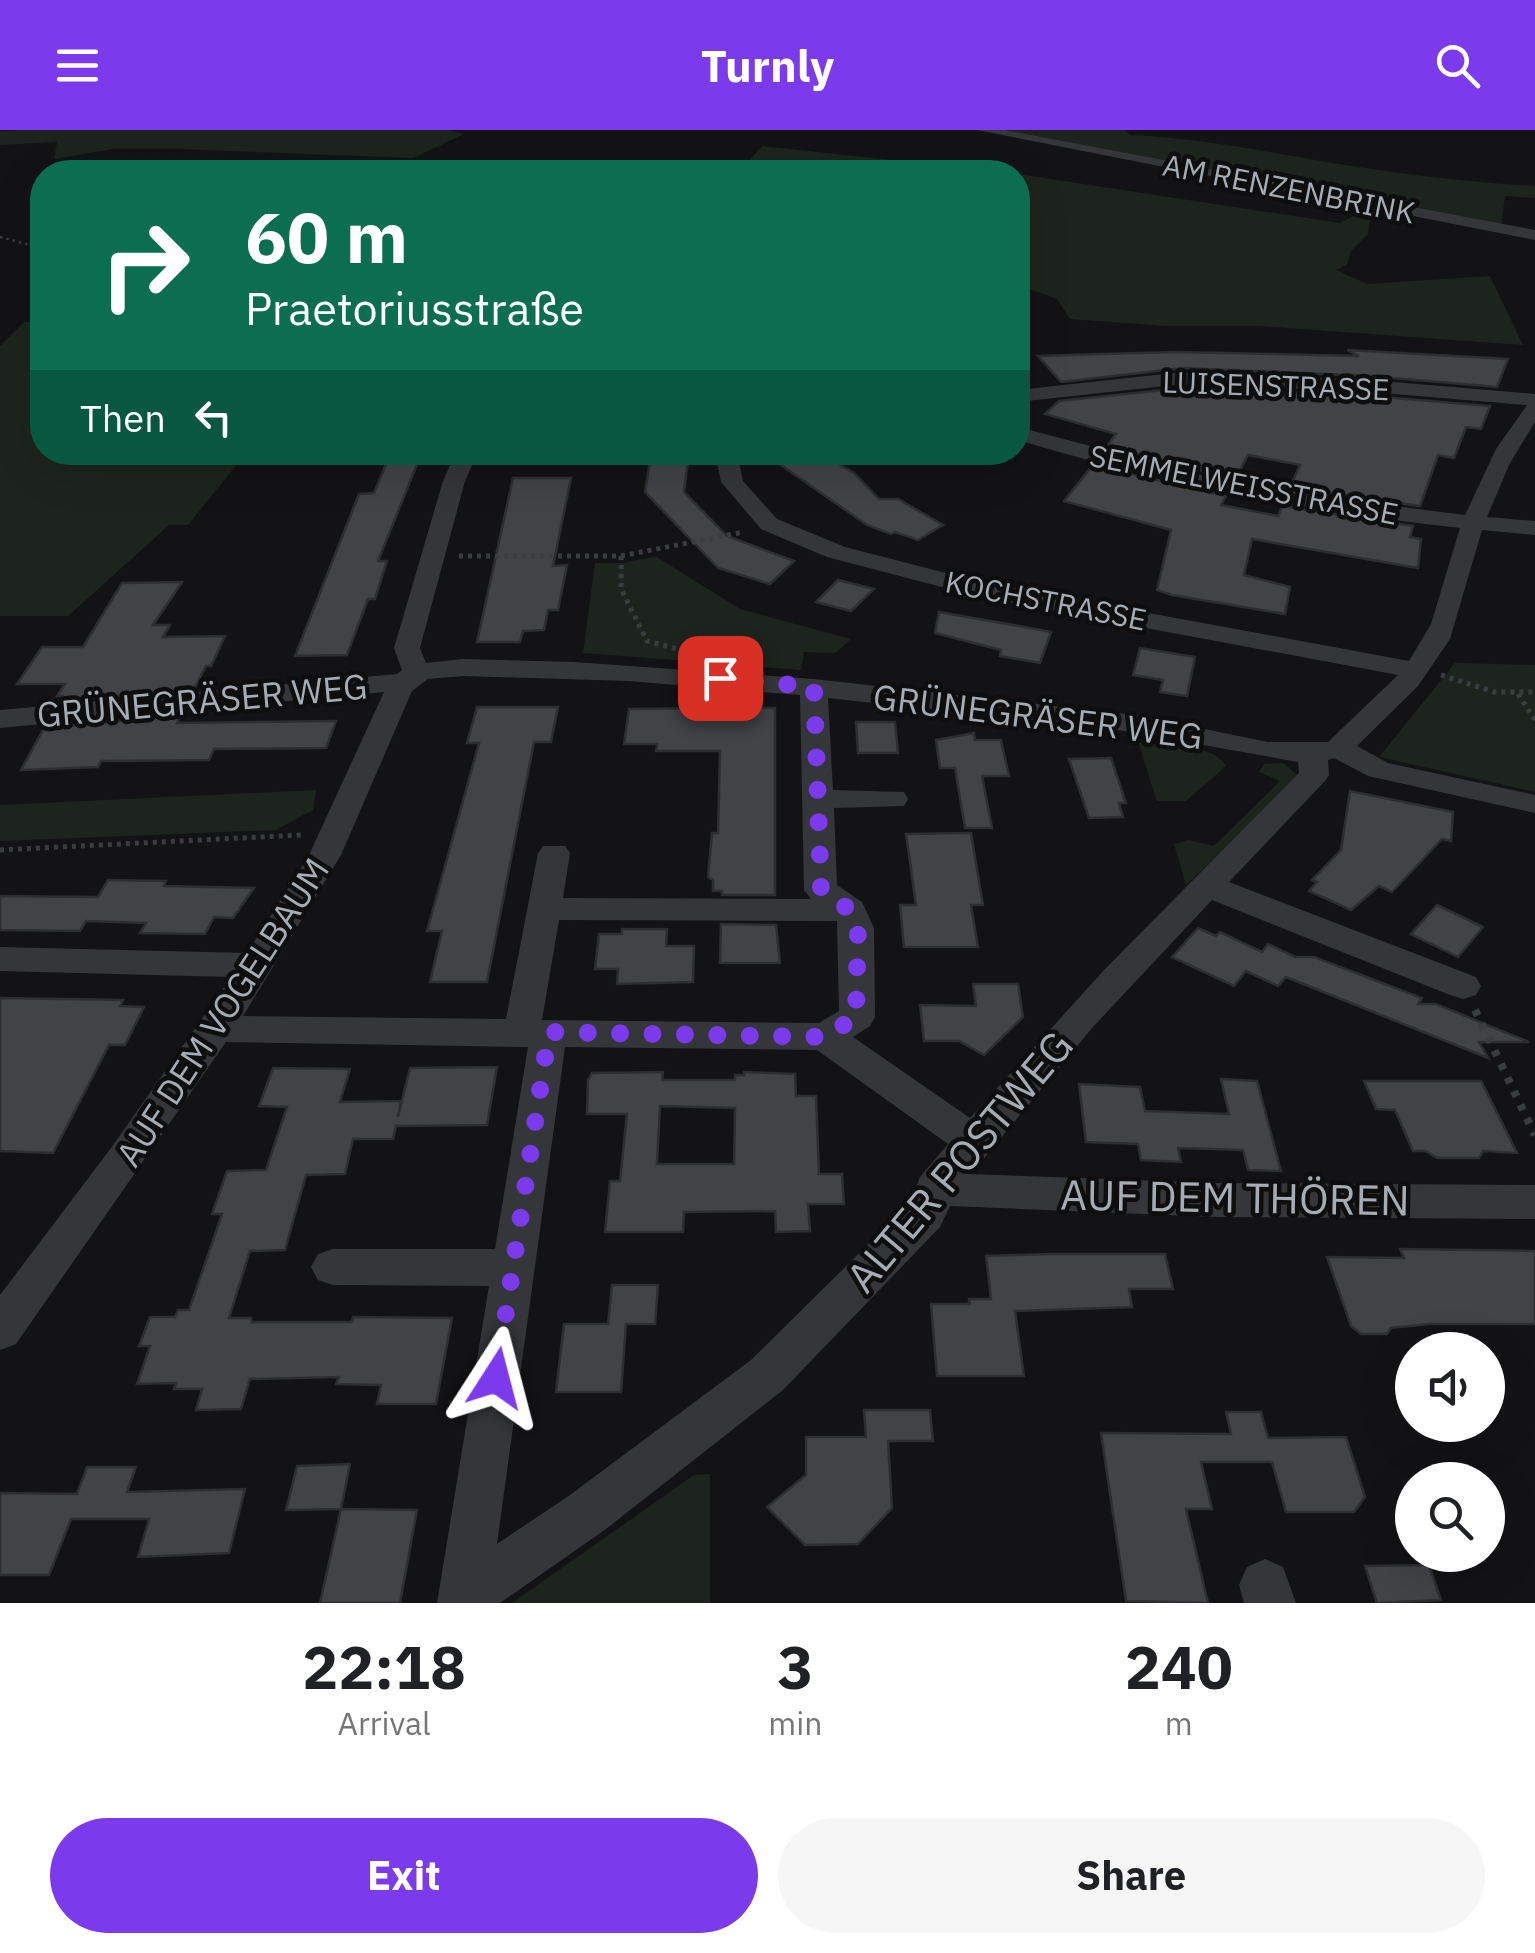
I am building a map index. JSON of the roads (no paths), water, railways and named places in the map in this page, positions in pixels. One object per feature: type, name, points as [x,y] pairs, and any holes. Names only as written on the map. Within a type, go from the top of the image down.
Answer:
[{"type":"street","name":"AM RENZENBRINK","points":[[983,130],[1535,235]]},
{"type":"street","name":"LUISENSTRASSE","points":[[1030,395],[1183,378],[1370,386],[1535,400]]},
{"type":"street","name":"ALTER POSTWEG","points":[[463,1600],[588,1512],[767,1375],[925,1215],[935,1189],[1030,1074],[1205,885],[1314,775],[1325,752],[1406,684],[1430,653],[1473,523],[1518,428],[1535,409]]},
{"type":"street","name":"SEMMELWEISSTRASSE","points":[[1030,437],[1087,456],[1206,482],[1362,509],[1535,528]]},
{"type":"street","points":[[411,677],[407,648],[431,557],[463,465]]},
{"type":"street","name":"KOCHSTRASSE","points":[[729,465],[732,482],[745,501],[769,524],[799,539],[896,570],[1415,670]]},
{"type":"street","name":"GRÜNEGRÄSER WEG","points":[[0,719],[411,677],[620,670],[814,687],[1134,724],[1325,752],[1379,770],[1535,804]]},
{"type":"street","name":"AUF DEM VOGELBAUM","points":[[0,1330],[219,1029],[337,833],[411,677]]},
{"type":"street","points":[[219,1029],[825,1037],[856,1017],[858,928],[850,910],[821,890],[814,687]]},
{"type":"street","points":[[818,799],[892,799]]},
{"type":"street","points":[[463,1600],[513,1268],[544,909],[554,853]]},
{"type":"street","points":[[1205,885],[1463,986]]},
{"type":"street","points":[[544,909],[850,910]]},
{"type":"street","points":[[0,959],[258,966]]},
{"type":"street","points":[[825,1037],[974,1141]]},
{"type":"street","name":"AUF DEM THÖREN","points":[[935,1189],[1217,1200],[1535,1202]]},
{"type":"street","points":[[333,1268],[513,1268]]}]
